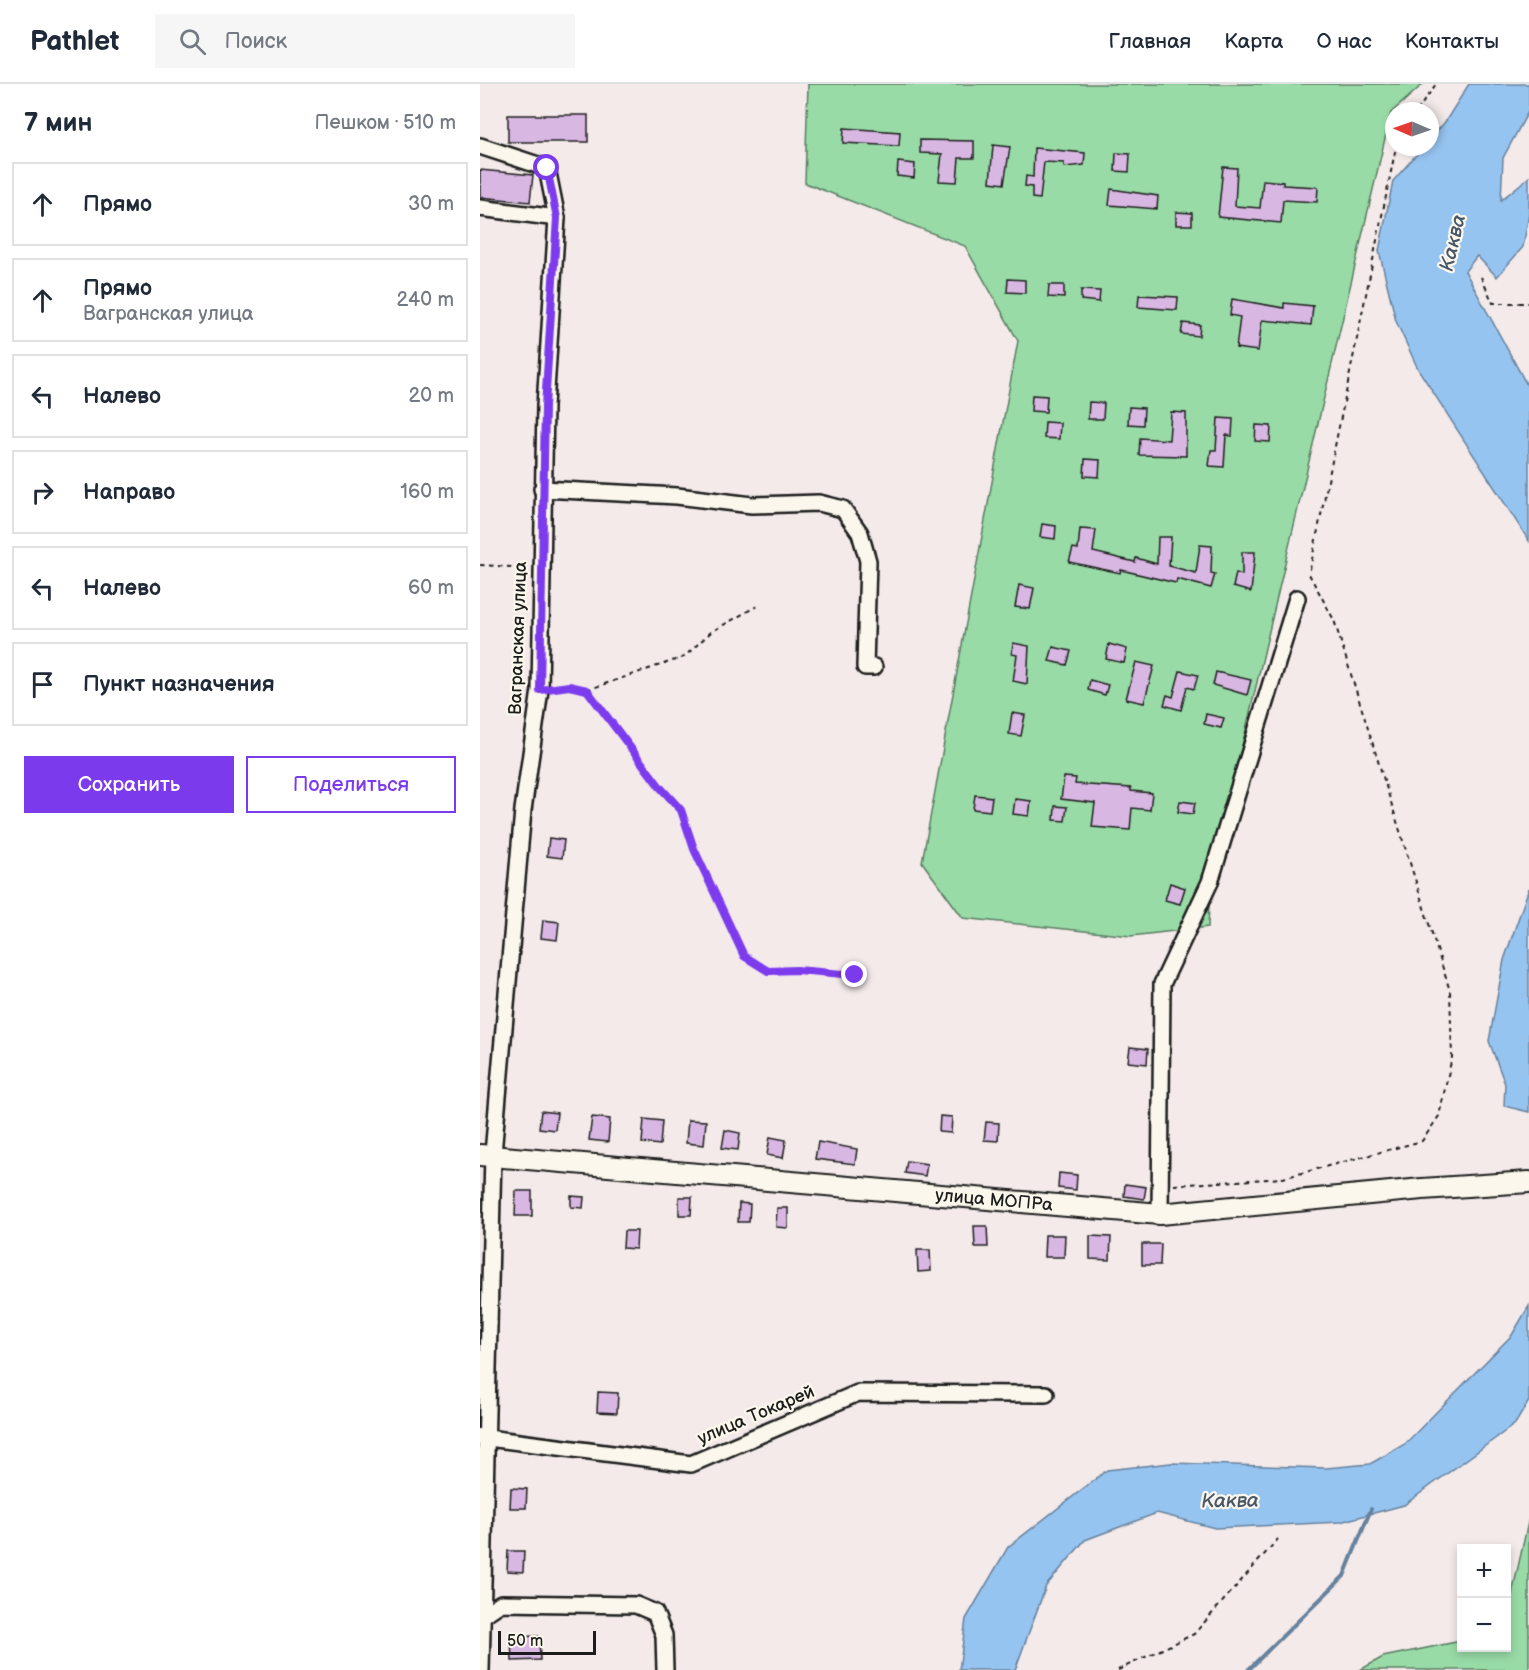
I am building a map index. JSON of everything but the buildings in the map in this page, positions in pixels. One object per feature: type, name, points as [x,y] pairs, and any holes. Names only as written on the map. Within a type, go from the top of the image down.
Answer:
[{"type":"main road","name":"улица МОПРа","points":[[486,1154],[1160,1214],[1422,1189],[1529,1182]]},
{"type":"street","name":"Вагранская улица","points":[[480,146],[547,168],[557,218],[542,489],[540,690],[523,810],[486,1154],[481,1670]]},
{"type":"street","points":[[480,208],[557,218]]},
{"type":"street","points":[[542,489],[677,496],[753,505],[819,503],[843,509],[860,533],[868,561],[865,668],[874,667]]},
{"type":"street","points":[[1160,1214],[1162,984],[1210,882],[1297,598]]},
{"type":"street","name":"улица Токарей","points":[[483,1437],[691,1464],[858,1394],[1046,1394]]},
{"type":"street","points":[[481,1617],[501,1603],[636,1605],[655,1612],[664,1635],[665,1670]]},
{"type":"path","points":[[1423,102],[1436,84]]},
{"type":"path","points":[[1160,1191],[1180,1183],[1283,1178],[1422,1141],[1439,1116],[1452,1057],[1450,991],[1334,620],[1309,574],[1394,156]]},
{"type":"path","points":[[1481,277],[1493,303],[1529,303]]},
{"type":"path","points":[[480,565],[540,569]]},
{"type":"path","points":[[540,690],[569,686],[587,690],[684,657],[711,632],[757,606]]},
{"type":"path","points":[[587,690],[660,787],[681,810],[694,849],[744,956],[768,971],[797,970],[855,975]]},
{"type":"path","points":[[1118,1670],[1194,1635],[1278,1539]]},
{"type":"green space","points":[[808,84],[1423,84],[1403,102],[1385,102],[1385,138],[1210,882],[1208,927],[1131,936],[963,918],[922,862],[1018,341],[965,246],[805,183]]},
{"type":"green space","points":[[1529,1518],[1529,1670],[1360,1670],[1383,1657],[1457,1642],[1457,1652],[1511,1652],[1511,1598]]},
{"type":"water","name":"Каква","points":[[1469,84],[1529,84],[1529,110],[1503,158],[1501,200],[1529,177],[1529,214],[1523,247],[1497,277],[1477,256],[1465,271],[1529,389],[1529,541],[1418,369],[1396,321],[1379,251],[1393,181],[1415,156],[1439,156],[1439,129]]},
{"type":"water","points":[[1529,888],[1529,1112],[1504,1106],[1505,1084],[1489,1041],[1504,960]]},
{"type":"water","name":"Каква","points":[[1529,1306],[1529,1401],[1515,1424],[1404,1505],[1340,1522],[1215,1528],[1157,1513],[1085,1540],[1046,1586],[1015,1670],[959,1670],[966,1619],[1008,1547],[1107,1470],[1171,1463],[1326,1468],[1370,1464],[1405,1444],[1512,1335]]},
{"type":"waterway","points":[[1248,1670],[1344,1576],[1371,1509]]},
{"type":"route","points":[[547,168],[557,218],[545,406],[540,569],[540,690],[569,686],[587,690],[660,787],[681,810],[694,849],[744,956],[768,971],[797,970],[855,975]]}]
